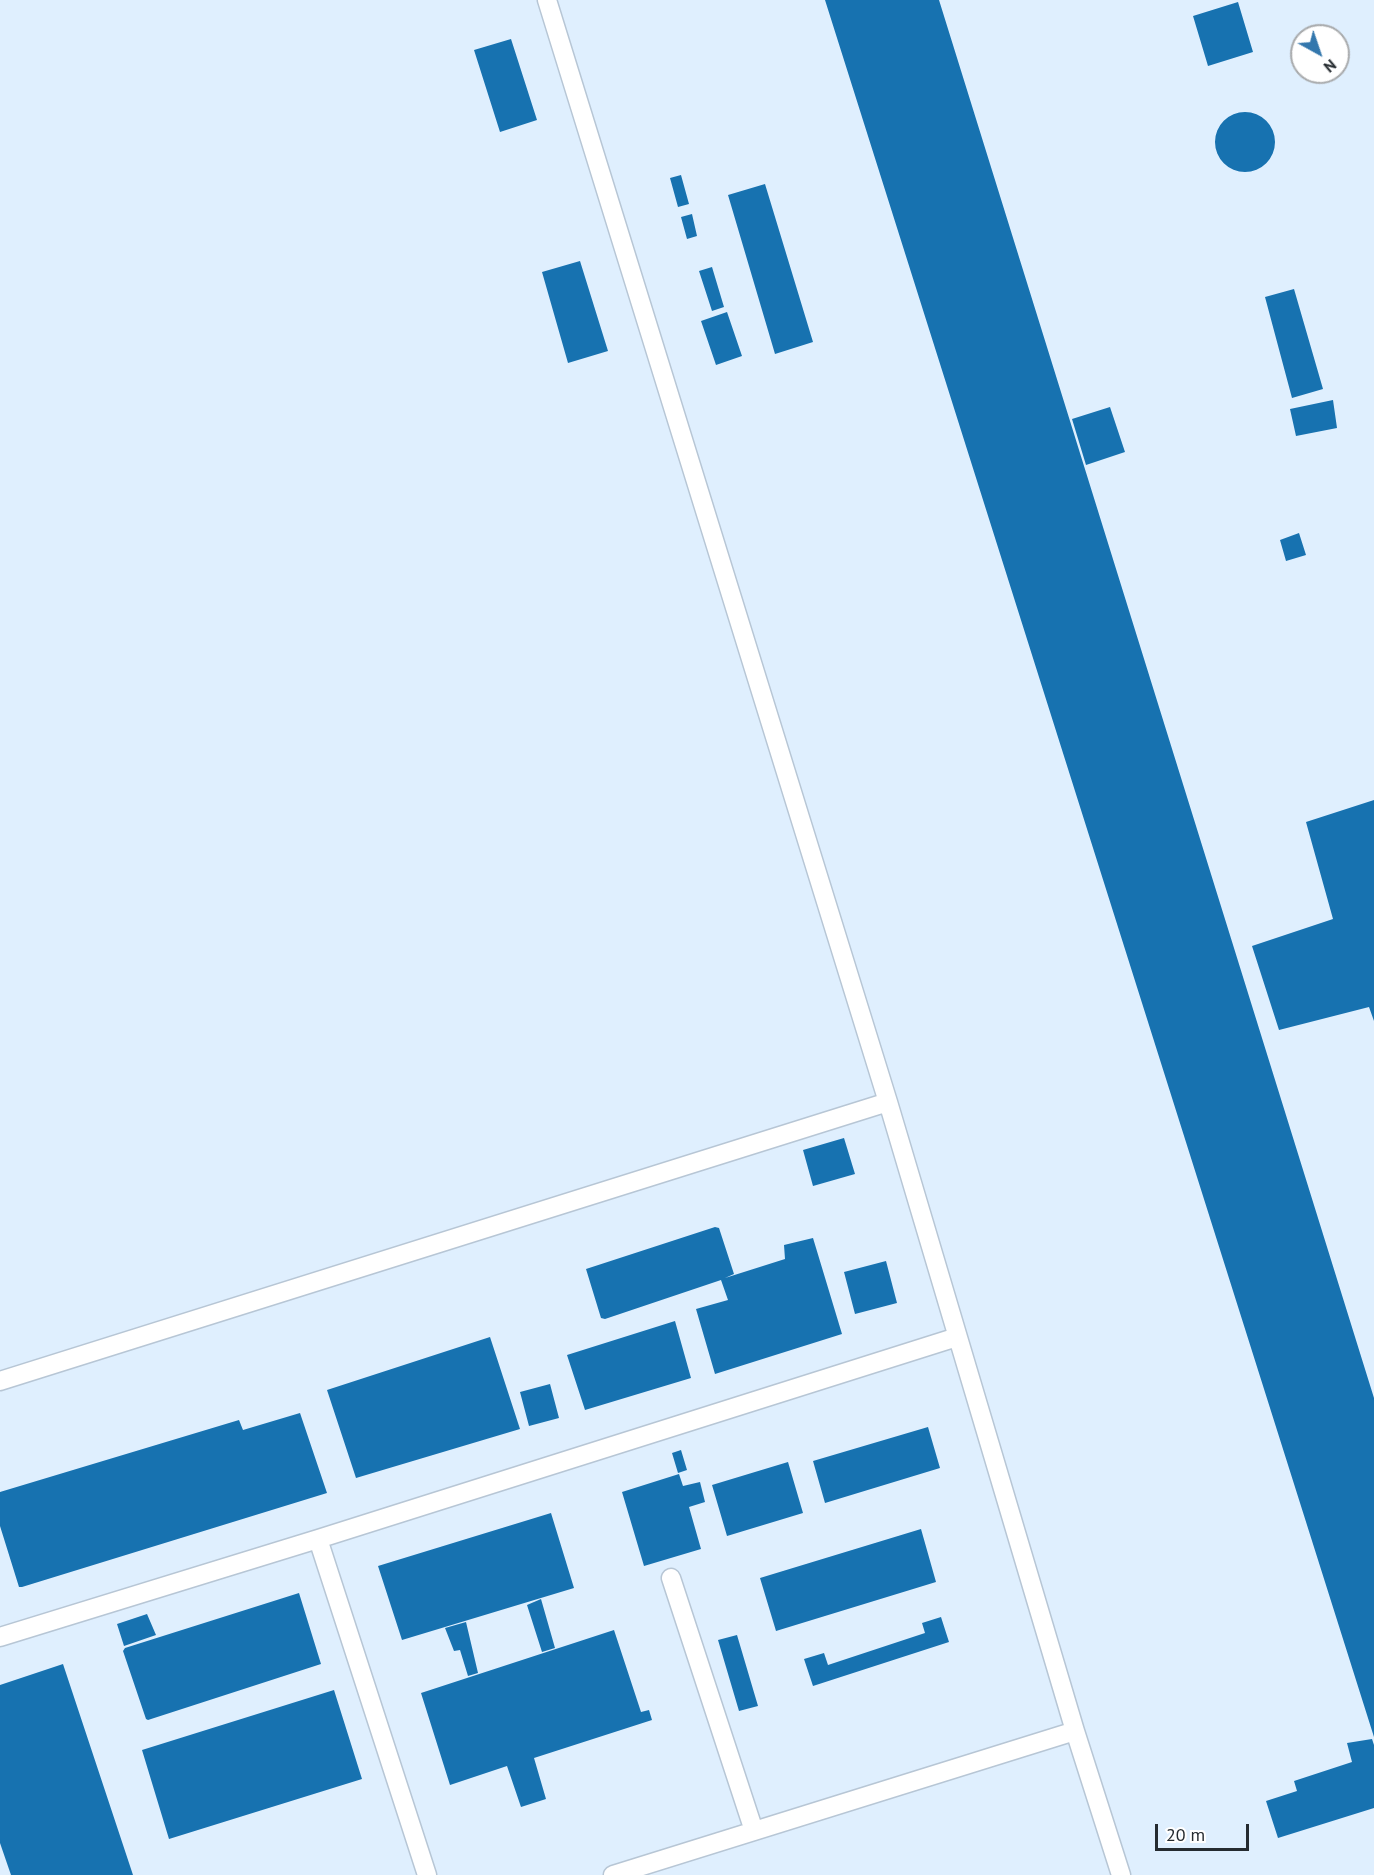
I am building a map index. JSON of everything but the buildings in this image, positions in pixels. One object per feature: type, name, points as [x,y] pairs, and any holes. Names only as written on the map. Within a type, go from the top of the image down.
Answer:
[{"type":"lane","points":[[547,0],[888,1102],[1075,1731],[1121,1875]]},
{"type":"lane","points":[[0,1381],[888,1102]]},
{"type":"lane","points":[[0,1637],[957,1337]]},
{"type":"lane","points":[[318,1539],[427,1875]]},
{"type":"lane","points":[[671,1578],[754,1831]]},
{"type":"lane","points":[[613,1875],[1075,1731]]}]
